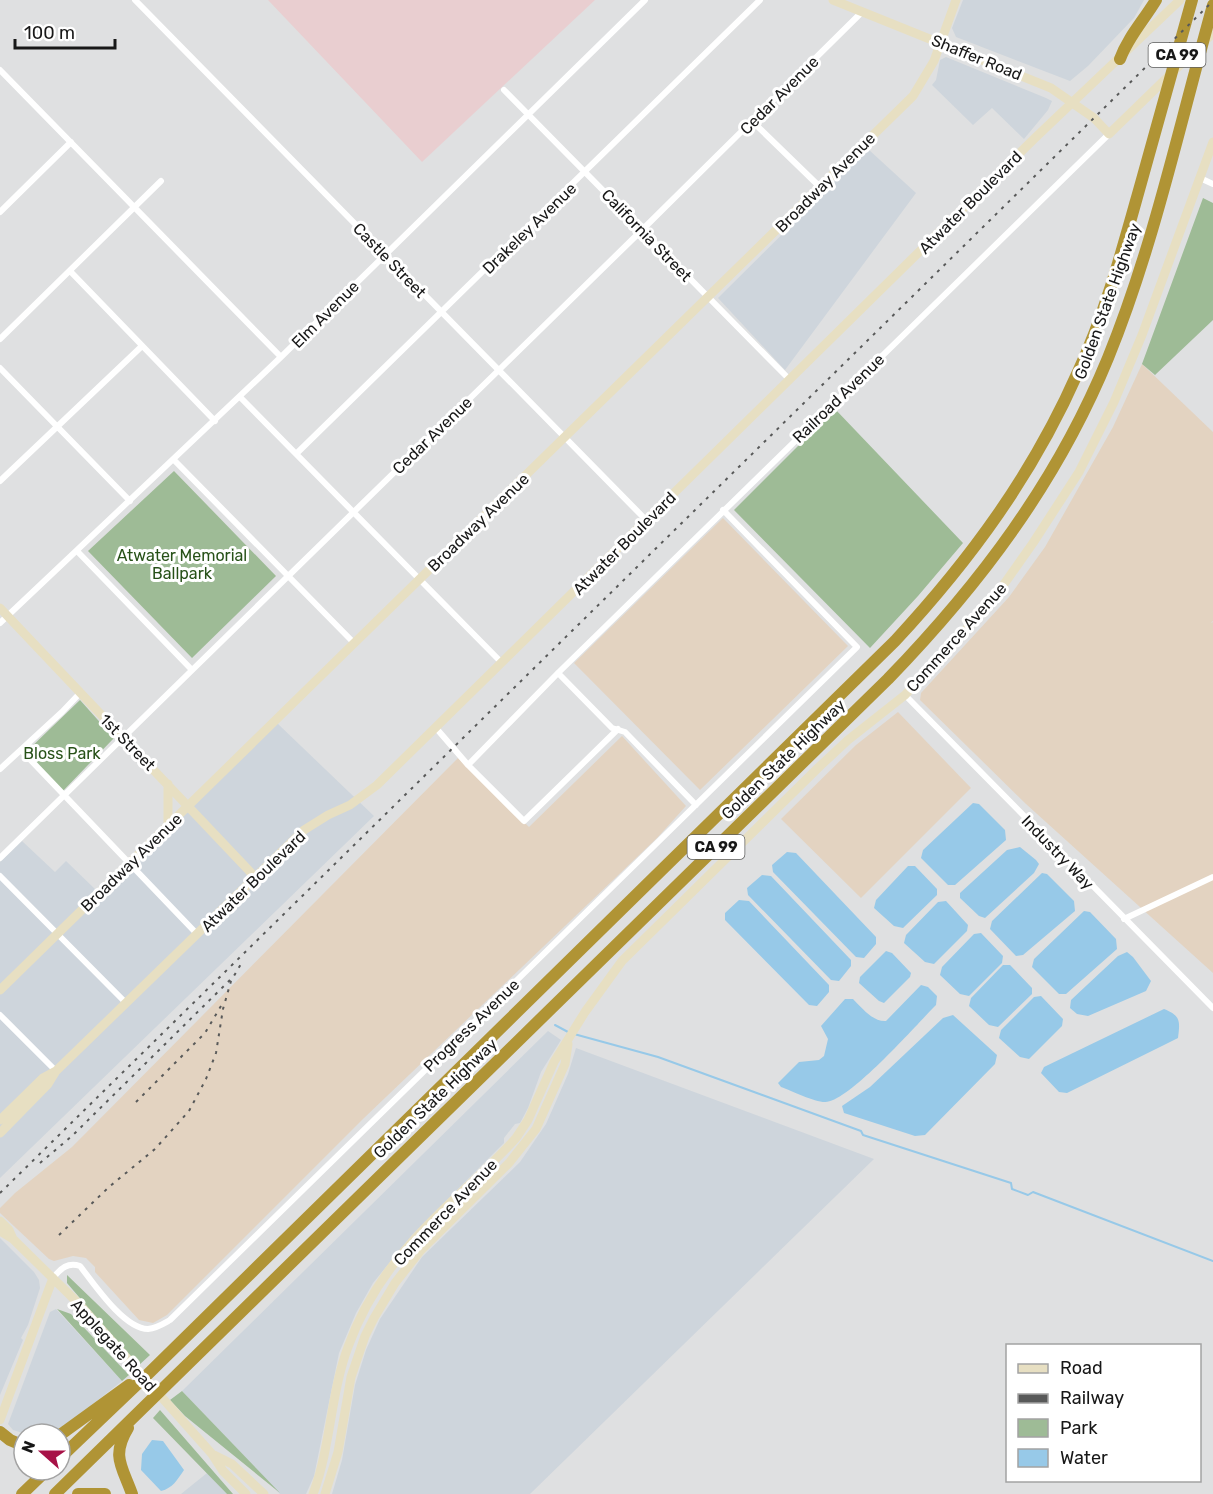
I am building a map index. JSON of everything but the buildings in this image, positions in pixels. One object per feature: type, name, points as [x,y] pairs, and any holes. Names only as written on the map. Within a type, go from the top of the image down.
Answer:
[{"type":"highway","points":[[1120,59],[1126,42],[1144,21],[1156,0]]},
{"type":"highway","name":"Golden State Highway","points":[[72,1447],[896,640],[956,572],[1004,508],[1030,467],[1079,372],[1117,268],[1192,0]]},
{"type":"highway","name":"Golden State Highway","points":[[55,1494],[888,679],[972,586],[1009,538],[1041,489],[1077,425],[1108,359],[1136,281],[1162,195],[1213,5]]},
{"type":"highway","points":[[72,1428],[116,1393],[148,1374]]},
{"type":"highway","points":[[132,1494],[118,1453],[121,1439],[137,1413]]},
{"type":"highway","points":[[22,1494],[34,1482]]},
{"type":"highway","points":[[78,1494],[105,1494]]},
{"type":"street","name":"Castle Street","points":[[135,0],[441,314],[646,520]]},
{"type":"street","name":"Elm Avenue","points":[[0,623],[282,357],[645,0]]},
{"type":"street","name":"Drakeley Avenue","points":[[296,454],[760,0]]},
{"type":"street","name":"Shaffer Road","points":[[833,0],[1041,83],[1073,102],[1094,118],[1109,134]]},
{"type":"street","name":"Broadway Avenue","points":[[0,990],[913,96],[926,76],[956,0]]},
{"type":"street","name":"Atwater Boulevard","points":[[0,1133],[48,1084],[56,1071],[304,830],[350,805],[377,786],[789,379],[1180,0]]},
{"type":"street","name":"Cedar Avenue","points":[[0,858],[862,12]]},
{"type":"street","name":"Railroad Avenue","points":[[468,765],[723,510],[1212,34]]},
{"type":"street","points":[[2,74],[282,357]]},
{"type":"street","name":"California Street","points":[[504,90],[789,379]]},
{"type":"street","points":[[1094,118],[1106,123],[1125,118]]},
{"type":"street","points":[[752,121],[820,187]]},
{"type":"street","points":[[0,212],[71,142]]},
{"type":"street","name":"Commerce Avenue","points":[[312,1494],[323,1461],[341,1368],[367,1305],[390,1268],[413,1240],[516,1138],[528,1120],[554,1062],[622,961],[819,767],[848,740],[905,695],[965,632],[1034,543],[1079,472],[1114,402],[1142,335],[1213,142]]},
{"type":"street","points":[[1200,178],[1213,184]]},
{"type":"street","points":[[0,339],[161,181]]},
{"type":"street","points":[[70,271],[215,421]]},
{"type":"street","points":[[0,481],[142,346]]},
{"type":"street","points":[[0,368],[130,501]]},
{"type":"street","points":[[240,397],[502,663]]},
{"type":"street","points":[[174,460],[354,643]]},
{"type":"street","name":"Progress Avenue","points":[[53,1278],[60,1269],[68,1265],[80,1266],[129,1322],[146,1329],[156,1328],[170,1320],[857,647],[723,510]]},
{"type":"street","points":[[77,551],[192,670]]},
{"type":"street","name":"1st Street","points":[[0,608],[255,877]]},
{"type":"street","points":[[558,673],[612,728],[625,732],[696,805]]},
{"type":"street","points":[[0,770],[81,693]]},
{"type":"street","name":"Industry Way","points":[[905,695],[1213,1008]]},
{"type":"street","points":[[436,728],[468,765],[524,821],[618,729]]},
{"type":"street","points":[[21,750],[197,934]]},
{"type":"street","points":[[168,784],[168,825]]},
{"type":"street","points":[[0,876],[126,1003]]},
{"type":"street","points":[[1124,919],[1213,877]]},
{"type":"street","points":[[0,1015],[56,1071]]},
{"type":"street","name":"Commerce Avenue","points":[[325,1494],[338,1452],[351,1377],[374,1318],[395,1283],[421,1250],[509,1163],[536,1129],[565,1064],[568,1043]]},
{"type":"street","name":"Atwater Boulevard","points":[[0,1120],[43,1078],[56,1071]]},
{"type":"street","name":"Applegate Road","points":[[0,1221],[9,1230],[13,1239]]},
{"type":"street","name":"Applegate Road","points":[[0,1231],[13,1239],[53,1278],[212,1454],[223,1471],[246,1494]]},
{"type":"street","points":[[0,1420],[53,1278]]},
{"type":"street","name":"Applegate Road","points":[[212,1454],[232,1464],[264,1494]]},
{"type":"shaded area","points":[[268,0],[595,0],[422,162]]},
{"type":"shaded area","points":[[963,0],[1144,0],[1134,18],[1088,66],[1070,81],[956,37],[952,28]]},
{"type":"shaded area","points":[[946,57],[1052,101],[1048,110],[1024,139],[992,108],[973,125],[932,85],[936,80],[940,60]]},
{"type":"shaded area","points":[[868,149],[916,193],[785,370],[718,298]]},
{"type":"shaded area","points":[[1142,364],[1213,432],[1213,621],[1211,623],[1213,622],[1213,973],[1026,804],[920,700],[921,693],[1009,597],[1045,547],[1113,427]]},
{"type":"shaded area","points":[[723,518],[848,646],[700,790],[574,663]]},
{"type":"shaded area","points":[[898,712],[971,788],[861,898],[781,819],[856,745]]},
{"type":"shaded area","points":[[277,723],[374,816],[0,1178],[0,862],[22,841],[55,872],[66,861],[96,890]]},
{"type":"shaded area","points":[[622,736],[686,806],[657,838],[364,1118],[167,1315],[153,1323],[139,1320],[95,1272],[95,1267],[86,1258],[73,1256],[54,1261],[49,1259],[0,1213],[0,1208],[15,1193],[72,1147],[458,758],[529,827]]},
{"type":"shaded area","points":[[548,1031],[561,1040],[541,1072],[520,1123],[515,1124],[504,1138],[504,1143],[412,1235],[373,1283],[356,1313],[339,1353],[314,1476],[306,1494],[280,1494],[182,1391]]},
{"type":"shaded area","points":[[576,1048],[874,1159],[530,1494],[332,1494],[342,1460],[355,1385],[366,1350],[380,1319],[422,1257],[520,1162],[546,1124],[568,1074]]},
{"type":"shaded area","points":[[0,1238],[34,1272],[39,1280],[40,1288],[28,1325],[21,1338],[23,1340],[0,1395]]},
{"type":"shaded area","points":[[56,1309],[122,1381],[70,1422],[12,1422],[12,1429],[8,1424],[50,1312]]},
{"type":"shaded area","points":[[207,1473],[227,1494],[181,1494]]},
{"type":"green space","points":[[1203,198],[1213,203],[1213,320],[1155,375],[1142,364]]},
{"type":"green space","points":[[835,409],[963,543],[870,648],[734,510]]},
{"type":"green space","name":"Atwater Memorial Ballpark","points":[[174,471],[276,576],[192,658],[88,551]]},
{"type":"green space","name":"Bloss Park","points":[[80,700],[114,738],[61,793],[25,753]]},
{"type":"green space","points":[[67,1275],[150,1355],[138,1366],[67,1283]]},
{"type":"green space","points":[[57,1309],[71,1314],[129,1375],[122,1381]]},
{"type":"green space","points":[[182,1391],[280,1493],[185,1416],[170,1400]]},
{"type":"green space","points":[[160,1410],[233,1494],[227,1494],[153,1418]]},
{"type":"water","points":[[973,803],[979,804],[1005,830],[1006,840],[955,885],[948,885],[921,858],[923,850]]},
{"type":"water","points":[[1020,847],[1039,864],[1034,873],[985,918],[979,916],[960,898],[960,893],[1007,850]]},
{"type":"water","points":[[787,852],[796,853],[876,937],[876,944],[864,958],[856,957],[773,872],[772,865]]},
{"type":"water","points":[[908,866],[915,866],[937,889],[937,895],[903,928],[894,926],[874,908],[876,900]]},
{"type":"water","points":[[1042,873],[1047,874],[1074,901],[1075,911],[1023,955],[1016,956],[990,929],[992,921]]},
{"type":"water","points":[[762,875],[771,876],[851,960],[851,966],[839,981],[831,980],[748,895],[747,888]]},
{"type":"water","points":[[739,900],[749,901],[829,985],[829,992],[817,1006],[809,1005],[725,920],[725,913]]},
{"type":"water","points":[[946,901],[968,925],[967,931],[934,964],[925,962],[904,943],[906,935],[938,902]]},
{"type":"water","points":[[1084,911],[1090,912],[1116,939],[1117,949],[1066,994],[1059,994],[1032,967],[1034,959]]},
{"type":"water","points":[[981,933],[1003,956],[1002,963],[969,996],[960,994],[940,975],[942,967],[974,934]]},
{"type":"water","points":[[886,951],[892,953],[911,973],[910,977],[884,1003],[859,983],[860,977]]},
{"type":"water","points":[[1127,952],[1151,981],[1146,991],[1088,1016],[1077,1014],[1070,1008],[1071,1000],[1118,956]]},
{"type":"water","points":[[1003,965],[1010,965],[1032,988],[1032,994],[998,1027],[989,1025],[969,1006],[971,998]]},
{"type":"water","points":[[921,985],[928,987],[937,996],[936,1005],[865,1077],[836,1099],[825,1102],[815,1100],[781,1087],[778,1083],[799,1062],[819,1060],[824,1056],[828,1039],[821,1026],[845,999],[853,999],[872,1017],[886,1021]]},
{"type":"water","points":[[1041,996],[1063,1019],[1062,1026],[1029,1059],[1020,1057],[999,1038],[1001,1030],[1034,997]]},
{"type":"water","points":[[1164,1009],[1174,1014],[1178,1020],[1178,1038],[1067,1093],[1059,1092],[1041,1073],[1044,1067]]},
{"type":"water","points":[[953,1015],[997,1055],[995,1064],[925,1135],[915,1136],[844,1113],[842,1106],[870,1087],[943,1018]]},
{"type":"water","points":[[152,1440],[163,1441],[184,1470],[172,1486],[161,1491],[141,1470],[142,1454]]},
{"type":"waterway","points":[[555,1025],[568,1032]]},
{"type":"waterway","points":[[574,1034],[658,1057],[861,1131],[863,1135],[1011,1183],[1012,1189],[1028,1195],[1033,1192],[1213,1261]]},
{"type":"railway","points":[[0,1193],[1213,1]]},
{"type":"railway","points":[[59,1235],[109,1187],[155,1149],[189,1111],[206,1079],[216,1053],[223,1009],[231,981],[241,964]]},
{"type":"railway","points":[[40,1163],[72,1136],[230,980]]},
{"type":"railway","points":[[136,1102],[205,1033],[221,1006]]}]
